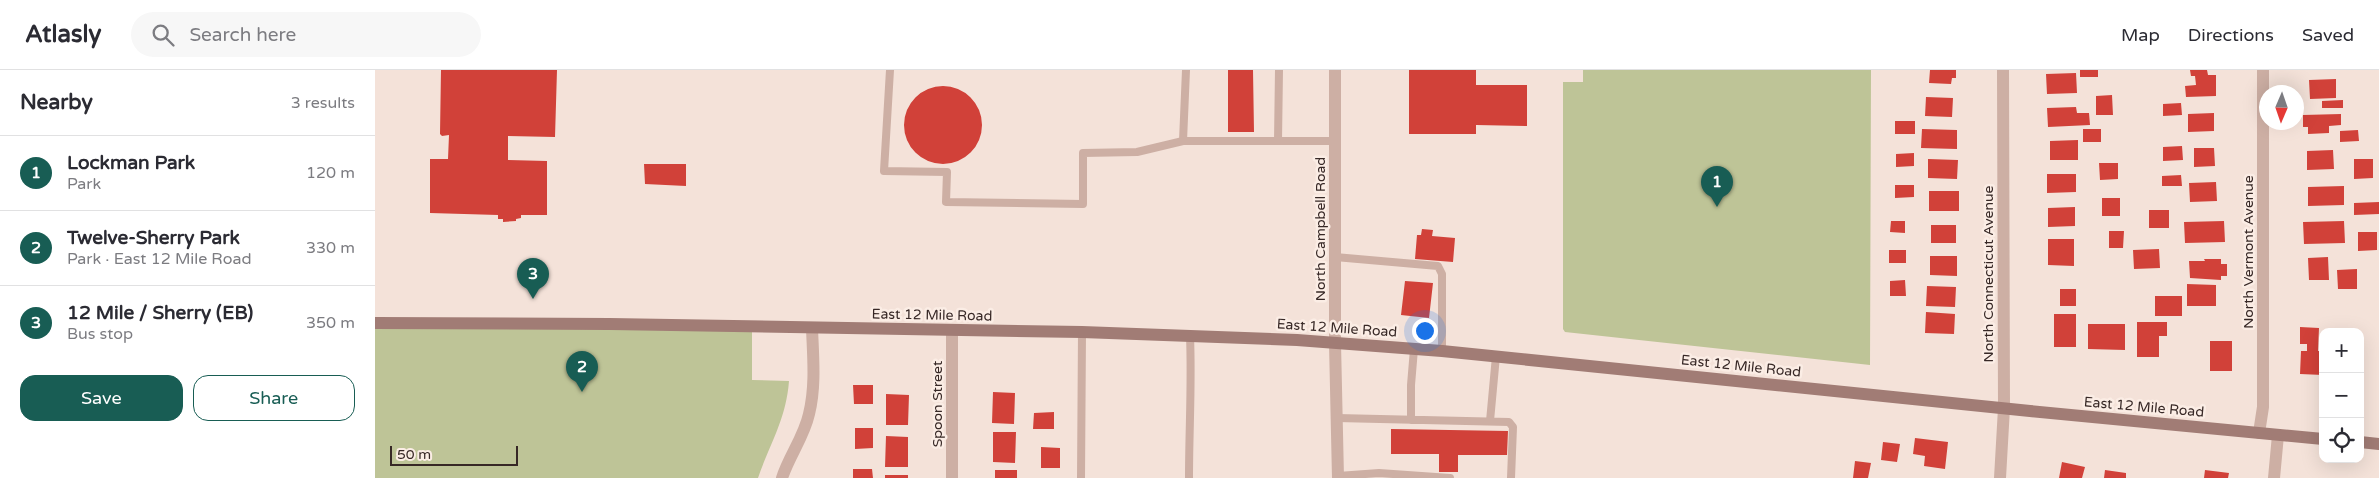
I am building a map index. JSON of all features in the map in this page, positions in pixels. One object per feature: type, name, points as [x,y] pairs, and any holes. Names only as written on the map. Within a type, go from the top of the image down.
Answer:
[{"type":"main road","name":"East 12 Mile Road","points":[[375,323],[611,324],[1082,332],[1335,343],[1496,356],[2319,439]]},
{"type":"main road","points":[[2364,442],[2379,444]]},
{"type":"street","name":"North Campbell Road","points":[[1335,70],[1335,343],[1338,477]]},
{"type":"street","name":"North Connecticut Avenue","points":[[2000,478],[2004,408],[2003,70]]},
{"type":"street","name":"North Vermont Avenue","points":[[2259,433],[2263,407],[2263,70]]},
{"type":"street","points":[[782,478],[801,438],[809,414],[813,388],[812,328]]},
{"type":"street","name":"Spoon Street","points":[[952,330],[952,478]]},
{"type":"street","points":[[2274,478],[2278,435]]},
{"type":"lane","points":[[890,70],[884,171],[947,172],[946,202],[1083,204],[1083,153],[1137,152],[1183,141],[1335,141]]},
{"type":"lane","points":[[1183,141],[1186,70]]},
{"type":"lane","points":[[1278,141],[1279,70]]},
{"type":"lane","points":[[1335,257],[1438,266],[1442,274],[1442,351]]},
{"type":"lane","points":[[1081,478],[1082,332]]},
{"type":"lane","points":[[1189,478],[1189,412],[1192,385],[1190,336]]},
{"type":"lane","points":[[1411,420],[1414,349]]},
{"type":"lane","points":[[1490,422],[1496,356]]},
{"type":"lane","points":[[1337,418],[1509,422],[1513,427],[1511,478]]},
{"type":"lane","points":[[1338,477],[1379,473],[1450,478]]},
{"type":"green space","points":[[1583,70],[1871,70],[1870,365],[1565,332],[1563,329],[1563,82],[1583,82]]},
{"type":"green space","points":[[375,324],[752,329],[752,380],[789,381],[785,408],[758,478],[375,478]]},
{"type":"building","points":[[441,70],[557,70],[555,137],[508,136],[508,160],[547,161],[547,215],[521,215],[521,218],[516,219],[516,221],[503,222],[503,219],[498,219],[498,215],[430,213],[430,159],[448,159],[449,135],[442,136],[440,134]]},
{"type":"building","points":[[1228,70],[1253,70],[1254,132],[1228,132]]},
{"type":"building","points":[[1409,70],[1476,70],[1476,85],[1527,85],[1527,126],[1476,125],[1476,134],[1409,134]]},
{"type":"building","points":[[1930,70],[1956,70],[1956,78],[1952,78],[1951,84],[1929,83]]},
{"type":"building","points":[[2080,70],[2098,70],[2098,77],[2080,77]]},
{"type":"building","points":[[2190,70],[2207,70],[2208,75],[2216,75],[2216,96],[2186,97],[2185,86],[2196,85],[2195,76],[2191,76]]},
{"type":"building","points":[[2076,73],[2077,93],[2047,94],[2046,74]]},
{"type":"building","points":[[2336,79],[2336,98],[2310,99],[2309,80]]},
{"type":"building","points":[[943,86],[958,89],[971,97],[979,110],[982,125],[979,140],[971,153],[958,161],[943,164],[928,161],[915,153],[907,140],[904,125],[907,110],[915,97],[928,89]]},
{"type":"building","points":[[2112,95],[2113,115],[2096,115],[2096,96]]},
{"type":"building","points":[[1926,97],[1953,98],[1952,117],[1925,116]]},
{"type":"building","points":[[2343,100],[2343,108],[2322,108],[2322,101]]},
{"type":"building","points":[[2181,103],[2182,115],[2163,116],[2163,104]]},
{"type":"building","points":[[2076,107],[2077,113],[2089,113],[2090,125],[2048,127],[2047,108]]},
{"type":"building","points":[[2214,113],[2214,131],[2188,132],[2188,114]]},
{"type":"building","points":[[2341,114],[2341,125],[2329,126],[2329,133],[2308,134],[2308,127],[2304,127],[2304,115]]},
{"type":"building","points":[[1895,121],[1915,121],[1915,134],[1895,134]]},
{"type":"building","points":[[1922,129],[1957,130],[1957,149],[1921,148]]},
{"type":"building","points":[[2083,129],[2101,129],[2101,142],[2083,142]]},
{"type":"building","points":[[2358,130],[2359,141],[2340,142],[2340,131]]},
{"type":"building","points":[[2078,140],[2078,160],[2050,160],[2050,141]]},
{"type":"building","points":[[2182,146],[2183,160],[2163,161],[2163,147]]},
{"type":"building","points":[[2194,148],[2214,148],[2215,166],[2194,167]]},
{"type":"building","points":[[2333,150],[2334,169],[2307,170],[2307,151]]},
{"type":"building","points":[[1914,153],[1914,166],[1896,167],[1896,154]]},
{"type":"building","points":[[1928,159],[1958,160],[1957,179],[1928,178]]},
{"type":"building","points":[[2354,159],[2373,159],[2373,178],[2354,179]]},
{"type":"building","points":[[2099,163],[2118,163],[2118,179],[2100,180]]},
{"type":"building","points":[[644,164],[686,164],[686,186],[645,184]]},
{"type":"building","points":[[2047,174],[2076,174],[2076,192],[2047,193]]},
{"type":"building","points":[[2181,175],[2182,186],[2162,186],[2162,176]]},
{"type":"building","points":[[2216,182],[2217,201],[2190,202],[2189,183]]},
{"type":"building","points":[[1895,185],[1914,185],[1914,197],[1895,198]]},
{"type":"building","points":[[2344,186],[2344,205],[2308,206],[2308,187]]},
{"type":"building","points":[[1929,191],[1959,191],[1959,211],[1929,211]]},
{"type":"building","points":[[2102,198],[2120,198],[2120,216],[2102,216]]},
{"type":"building","points":[[2379,202],[2379,214],[2354,215],[2354,203]]},
{"type":"building","points":[[2075,207],[2075,226],[2048,227],[2048,208]]},
{"type":"building","points":[[2149,210],[2169,210],[2169,228],[2149,228]]},
{"type":"building","points":[[1891,221],[1905,221],[1905,233],[1890,232]]},
{"type":"building","points":[[2224,221],[2225,242],[2185,243],[2184,222]]},
{"type":"building","points":[[2344,221],[2345,243],[2304,244],[2303,222]]},
{"type":"building","points":[[1931,225],[1956,225],[1956,243],[1931,243]]},
{"type":"building","points":[[1422,229],[1433,230],[1432,236],[1455,238],[1453,262],[1415,259],[1417,235],[1421,235]]},
{"type":"building","points":[[2109,231],[2124,231],[2123,248],[2109,248]]},
{"type":"building","points":[[2358,232],[2377,232],[2377,250],[2358,251]]},
{"type":"building","points":[[2048,239],[2074,239],[2074,266],[2048,265]]},
{"type":"building","points":[[2159,249],[2160,268],[2134,269],[2133,250]]},
{"type":"building","points":[[1889,250],[1906,250],[1906,263],[1889,263]]},
{"type":"building","points":[[1930,256],[1957,256],[1957,276],[1930,275]]},
{"type":"building","points":[[2328,257],[2329,280],[2309,280],[2308,258]]},
{"type":"building","points":[[2204,259],[2221,259],[2221,264],[2227,264],[2227,276],[2221,276],[2221,280],[2190,278],[2189,261],[2205,261]]},
{"type":"building","points":[[2357,269],[2357,289],[2338,289],[2337,270]]},
{"type":"building","points":[[1905,280],[1906,296],[1890,296],[1890,281]]},
{"type":"building","points":[[1405,281],[1433,283],[1429,318],[1401,315]]},
{"type":"building","points":[[2187,284],[2216,285],[2216,306],[2187,306]]},
{"type":"building","points":[[1927,286],[1956,287],[1955,307],[1926,306]]},
{"type":"building","points":[[2060,289],[2076,289],[2076,306],[2060,306]]},
{"type":"building","points":[[2155,296],[2182,296],[2182,316],[2155,316]]},
{"type":"building","points":[[1926,312],[1955,314],[1954,334],[1925,333]]},
{"type":"building","points":[[2054,314],[2076,314],[2076,347],[2054,347]]},
{"type":"building","points":[[2137,322],[2167,322],[2167,336],[2159,336],[2159,357],[2137,357]]},
{"type":"building","points":[[2088,324],[2125,324],[2125,350],[2088,349]]},
{"type":"building","points":[[2300,327],[2319,328],[2319,375],[2300,374],[2301,351],[2307,351],[2307,344],[2300,344]]},
{"type":"building","points":[[2210,341],[2232,341],[2232,371],[2210,371]]},
{"type":"building","points":[[853,385],[873,385],[873,404],[854,404]]},
{"type":"building","points":[[993,392],[1015,393],[1014,424],[992,423]]},
{"type":"building","points":[[886,394],[909,395],[908,425],[886,425]]},
{"type":"building","points":[[1054,412],[1054,429],[1033,429],[1034,413]]},
{"type":"building","points":[[855,428],[873,428],[873,448],[855,449]]},
{"type":"building","points":[[1391,429],[1508,431],[1507,455],[1458,455],[1458,472],[1439,472],[1439,454],[1391,454]]},
{"type":"building","points":[[993,432],[1016,432],[1015,463],[993,462]]},
{"type":"building","points":[[886,436],[908,437],[908,467],[885,467]]},
{"type":"building","points":[[1915,438],[1948,442],[1945,469],[1924,466],[1925,456],[1913,454]]},
{"type":"building","points":[[1883,442],[1900,444],[1897,462],[1881,460]]},
{"type":"building","points":[[1041,447],[1060,448],[1060,468],[1041,468]]},
{"type":"building","points":[[1855,461],[1871,463],[1868,478],[1853,478]]},
{"type":"building","points":[[2062,462],[2085,467],[2082,478],[2059,478]]},
{"type":"building","points":[[853,469],[872,469],[873,478],[853,478]]},
{"type":"building","points":[[995,470],[1017,470],[1017,478],[995,478]]},
{"type":"building","points":[[2105,470],[2126,473],[2126,478],[2104,478]]},
{"type":"building","points":[[2205,470],[2229,473],[2228,478],[2204,478]]},
{"type":"building","points":[[885,475],[908,475],[908,478],[885,478]]},
{"type":"place","name":"Lockman Park","points":[[1717,207]]},
{"type":"place","name":"12 Mile / Sherry (EB)","points":[[533,299]]},
{"type":"place","name":"Twelve-Sherry Park","points":[[582,392]]}]
